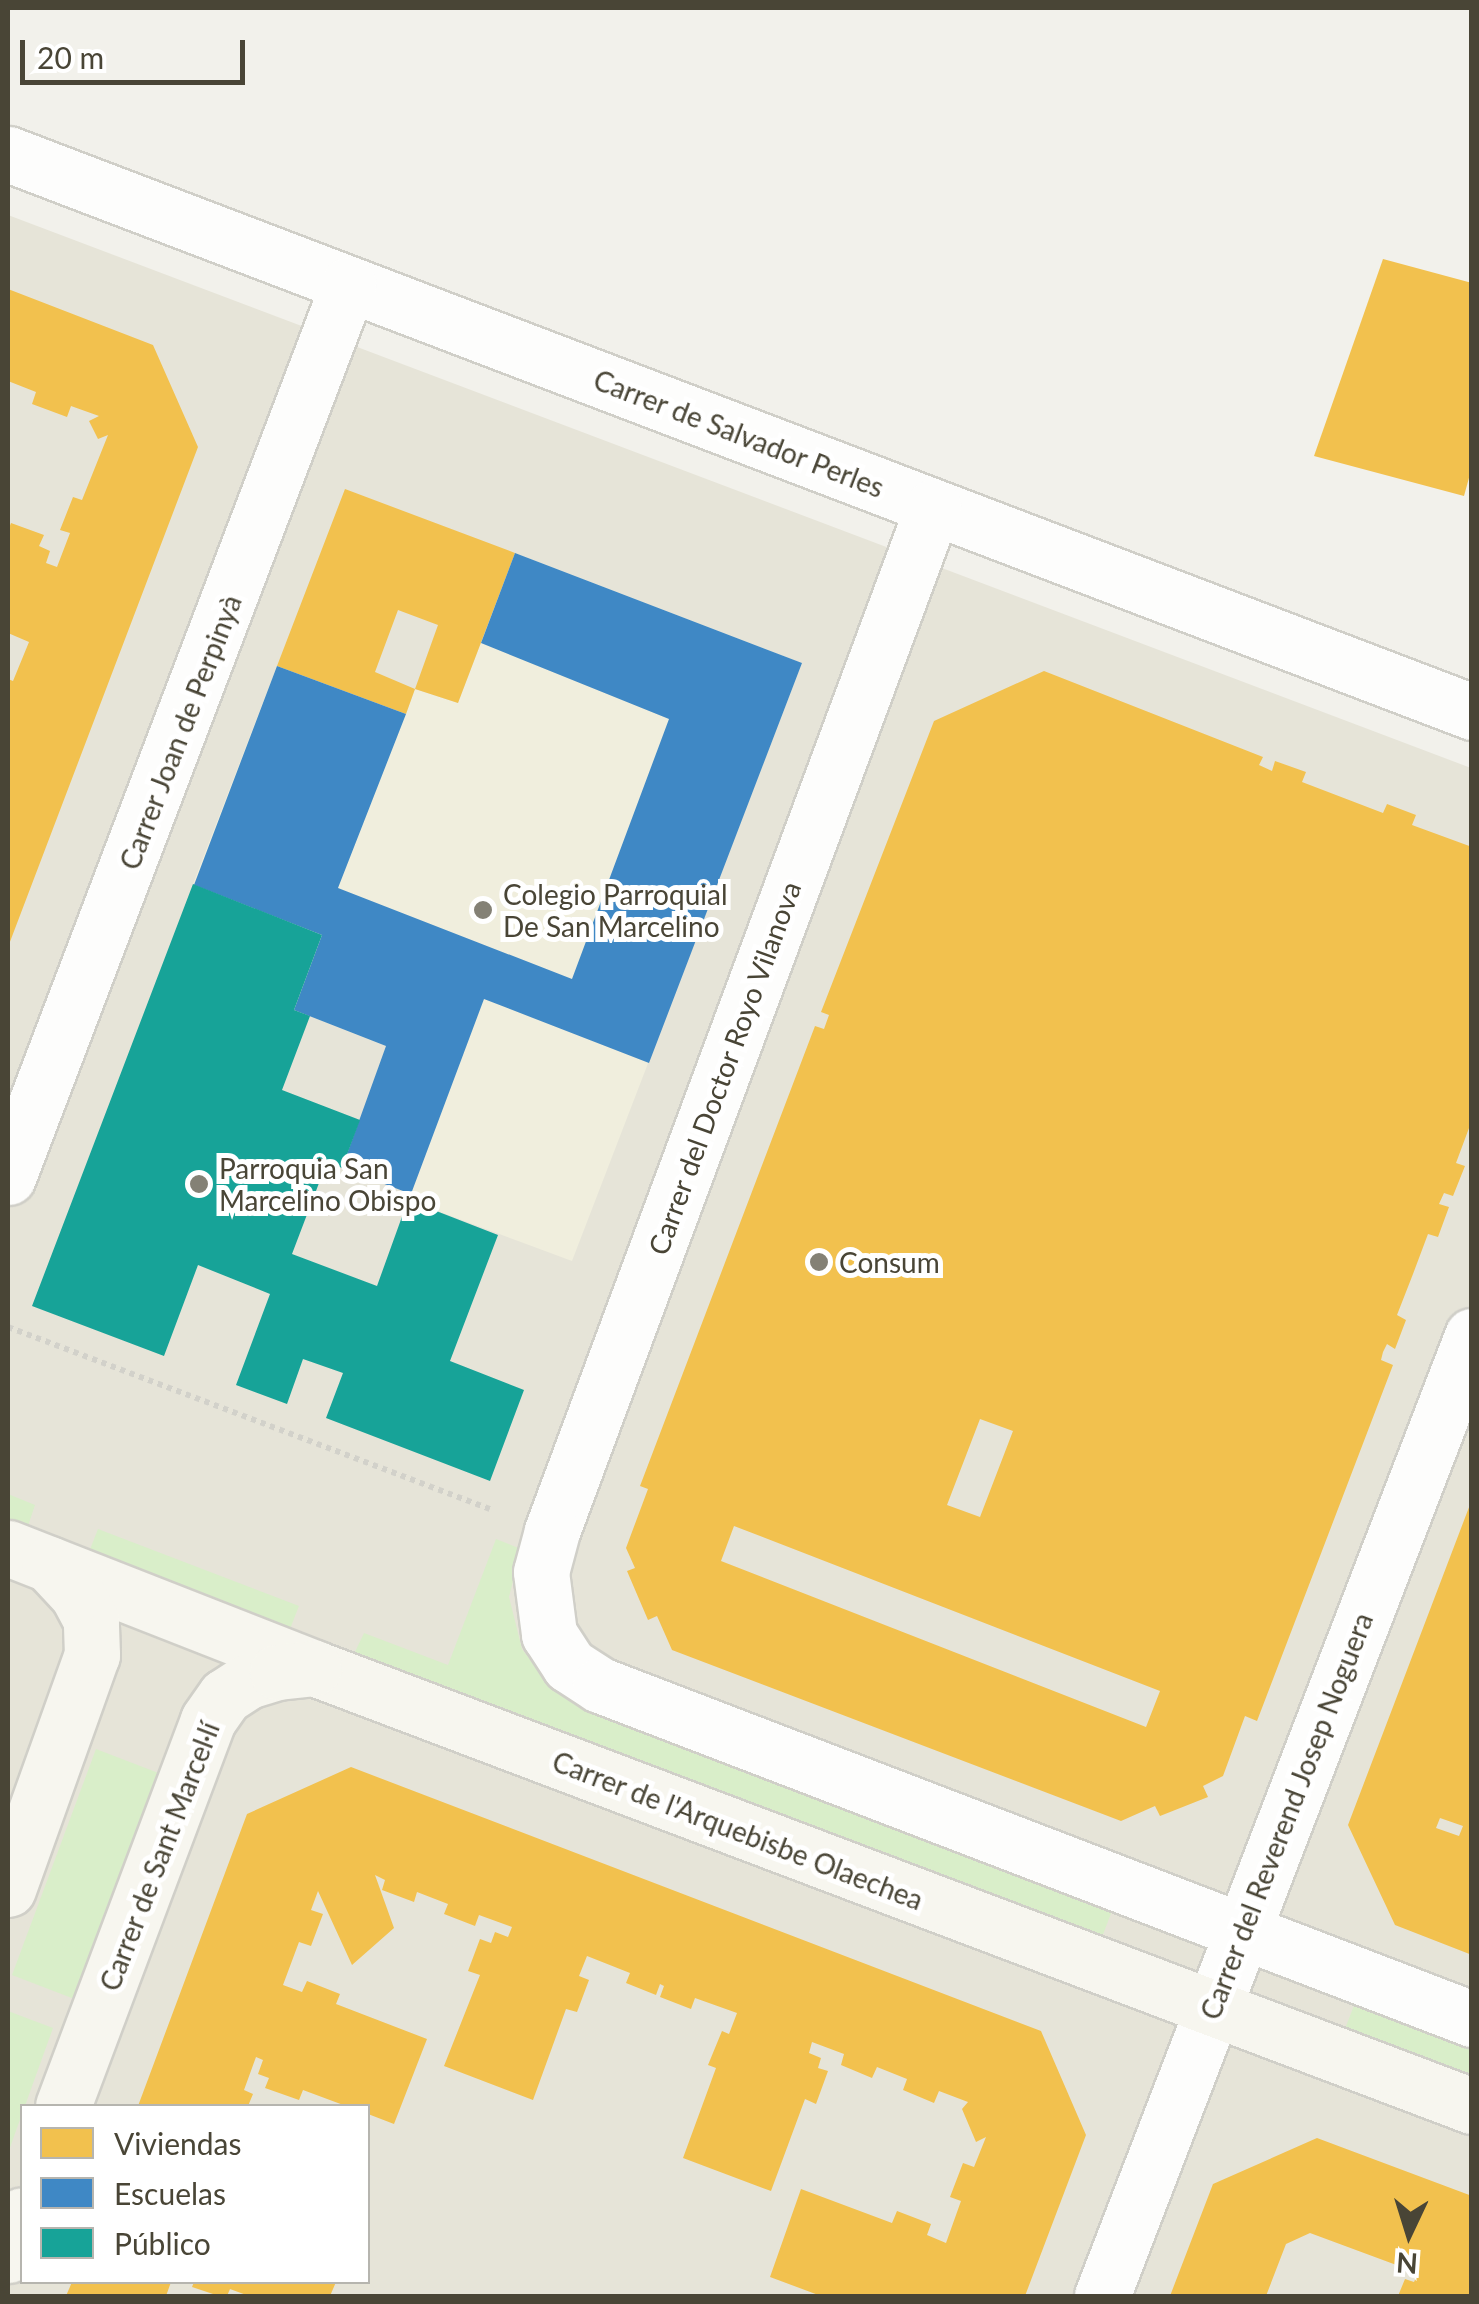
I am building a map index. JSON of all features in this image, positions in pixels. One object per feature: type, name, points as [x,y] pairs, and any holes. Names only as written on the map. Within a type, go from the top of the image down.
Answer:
[{"type":"street","name":"Carrer de Salvador Perles","points":[[8,154],[1472,712]]},
{"type":"street","name":"Carrer Joan de Perpinyà","points":[[8,1176],[348,285]]},
{"type":"street","name":"Carrer del Doctor Royo Vilanova","points":[[933,507],[552,1531],[541,1572],[549,1634],[569,1665],[600,1685],[1243,1928]]},
{"type":"street","name":"Carrer del Reverend Josep Noguera","points":[[1102,2296],[1472,1336]]},
{"type":"street","points":[[8,1889],[92,1655],[91,1620],[76,1594],[28,1556]]},
{"type":"street","name":"Carrer de l'Arquebisbe Olaechea","points":[[28,1556],[1210,2010],[1472,2106]]},
{"type":"street","name":"Carrer de Sant Marcel·lí","points":[[64,2104],[208,1720],[224,1696],[248,1681],[277,1672],[314,1668]]},
{"type":"street","points":[[1243,1928],[1472,2019]]},
{"type":"street","points":[[8,2254],[20,2221]]},
{"type":"path","points":[[8,1327],[552,1531]]},
{"type":"shaded area","points":[[8,215],[1471,768],[1471,2296],[8,2296]]},
{"type":"shaded area","name":"Colegio Parroquial De San Marcelino","points":[[515,553],[802,663],[572,1261],[408,1200],[410,1193],[360,1120],[386,1046],[294,1010],[193,884],[277,666],[406,714],[415,689],[458,703]]},
{"type":"green space","points":[[8,1494],[35,1505],[26,1532],[8,1525]]},
{"type":"green space","points":[[98,1529],[299,1606],[288,1634],[87,1557]]},
{"type":"green space","points":[[496,1539],[521,1549],[509,1597],[522,1649],[541,1674],[567,1692],[1115,1903],[1099,1945],[353,1656],[364,1633],[448,1665]]},
{"type":"green space","points":[[96,1749],[161,1774],[77,2000],[12,1975]]},
{"type":"green space","points":[[1356,2000],[1471,2045],[1471,2078],[1345,2029]]},
{"type":"green space","points":[[8,2011],[53,2028],[26,2104],[20,2104],[20,2120],[8,2153]]},
{"type":"building: Viviendas","points":[[1383,259],[1472,283],[1472,467],[1464,496],[1314,456]]},
{"type":"building: Viviendas","points":[[8,289],[153,345],[198,447],[8,947],[8,679],[13,681],[29,642],[8,633],[8,531],[11,523],[44,535],[39,546],[50,551],[46,563],[57,567],[70,533],[60,530],[73,497],[82,500],[108,435],[98,439],[89,421],[99,416],[71,406],[67,417],[32,404],[36,392],[8,381]]},
{"type":"building: Viviendas","points":[[345,489],[515,553],[458,703],[415,689],[406,714],[277,666]],"holes":[[[398,610],[438,625],[415,689],[375,672]]]},
{"type":"building: Viviendas","points":[[1044,671],[1263,757],[1259,765],[1272,771],[1275,761],[1306,772],[1302,782],[1383,813],[1387,804],[1416,815],[1412,825],[1472,847],[1472,1120],[1456,1163],[1465,1166],[1453,1196],[1444,1193],[1439,1204],[1449,1207],[1438,1237],[1428,1234],[1397,1315],[1406,1320],[1395,1349],[1387,1344],[1383,1352],[1381,1360],[1393,1365],[1257,1721],[1245,1716],[1223,1776],[1203,1786],[1208,1797],[1160,1816],[1155,1806],[1121,1821],[672,1650],[657,1616],[648,1620],[627,1571],[635,1568],[626,1548],[648,1489],[640,1486],[815,1026],[824,1029],[829,1015],[821,1012],[934,721]],"holes":[[[980,1419],[1013,1431],[980,1517],[947,1505]],[[734,1526],[1160,1691],[1146,1727],[721,1561]]]},
{"type":"building: Viviendas","points":[[1472,1502],[1472,1955],[1395,1925],[1348,1825]],"holes":[[[1440,1818],[1463,1826],[1459,1836],[1436,1828]]]},
{"type":"building: Viviendas","points":[[351,1767],[1041,2031],[1086,2135],[1025,2296],[821,2296],[770,2277],[801,2189],[892,2223],[897,2211],[931,2224],[927,2235],[946,2243],[961,2201],[950,2197],[963,2163],[974,2167],[986,2137],[976,2142],[962,2109],[968,2102],[939,2091],[934,2103],[903,2090],[907,2079],[877,2067],[872,2078],[841,2065],[844,2054],[812,2042],[809,2053],[821,2058],[818,2068],[828,2071],[816,2104],[805,2099],[771,2191],[683,2158],[716,2068],[708,2065],[722,2031],[729,2034],[737,2013],[695,1998],[691,2009],[660,1997],[664,1986],[660,1984],[656,1995],[626,1983],[630,1973],[587,1956],[579,1976],[589,1980],[577,2012],[566,2009],[533,2100],[444,2066],[480,1975],[468,1971],[480,1939],[491,1943],[495,1932],[508,1937],[512,1927],[479,1915],[475,1926],[444,1914],[448,1904],[417,1892],[414,1902],[382,1890],[385,1880],[375,1875],[394,1928],[352,1965],[318,1891],[311,1910],[323,1914],[311,1946],[299,1942],[283,1985],[302,1992],[307,1981],[340,1994],[336,2004],[427,2039],[394,2124],[370,2115],[370,2104],[341,2104],[303,2090],[299,2100],[265,2088],[269,2078],[258,2074],[263,2060],[256,2057],[244,2090],[253,2094],[249,2104],[139,2104],[247,1814]]},
{"type":"building: Viviendas","points":[[1317,2138],[1472,2196],[1472,2296],[1398,2296],[1405,2279],[1414,2282],[1418,2273],[1310,2233],[1286,2244],[1266,2296],[1170,2296],[1213,2184]]},
{"type":"building: Viviendas","points":[[71,2284],[170,2284],[166,2296],[66,2296]]},
{"type":"building: Viviendas","points":[[335,2284],[330,2296],[249,2296],[230,2289],[227,2296],[219,2296],[192,2287]]},
{"type":"building: Escuelas","points":[[515,553],[802,663],[649,1063],[484,999],[411,1194],[342,1168],[386,1046],[294,1010],[322,935],[194,885],[277,666],[406,714],[338,888],[572,979],[669,719],[481,643]]},
{"type":"building: Público","name":"Parroquia San Marcelino Obispo","points":[[193,884],[322,935],[294,1010],[310,1016],[282,1090],[360,1120],[342,1168],[327,1162],[292,1254],[377,1286],[408,1200],[498,1235],[450,1361],[524,1390],[490,1481],[326,1418],[343,1373],[303,1359],[287,1404],[236,1385],[270,1294],[198,1265],[164,1356],[32,1306]]},
{"type":"place","name":"Colegio Parroquial De San Marcelino","points":[[483,910]]},
{"type":"place","name":"Parroquia San Marcelino Obispo","points":[[199,1184]]},
{"type":"place","name":"Consum","points":[[819,1262]]}]
